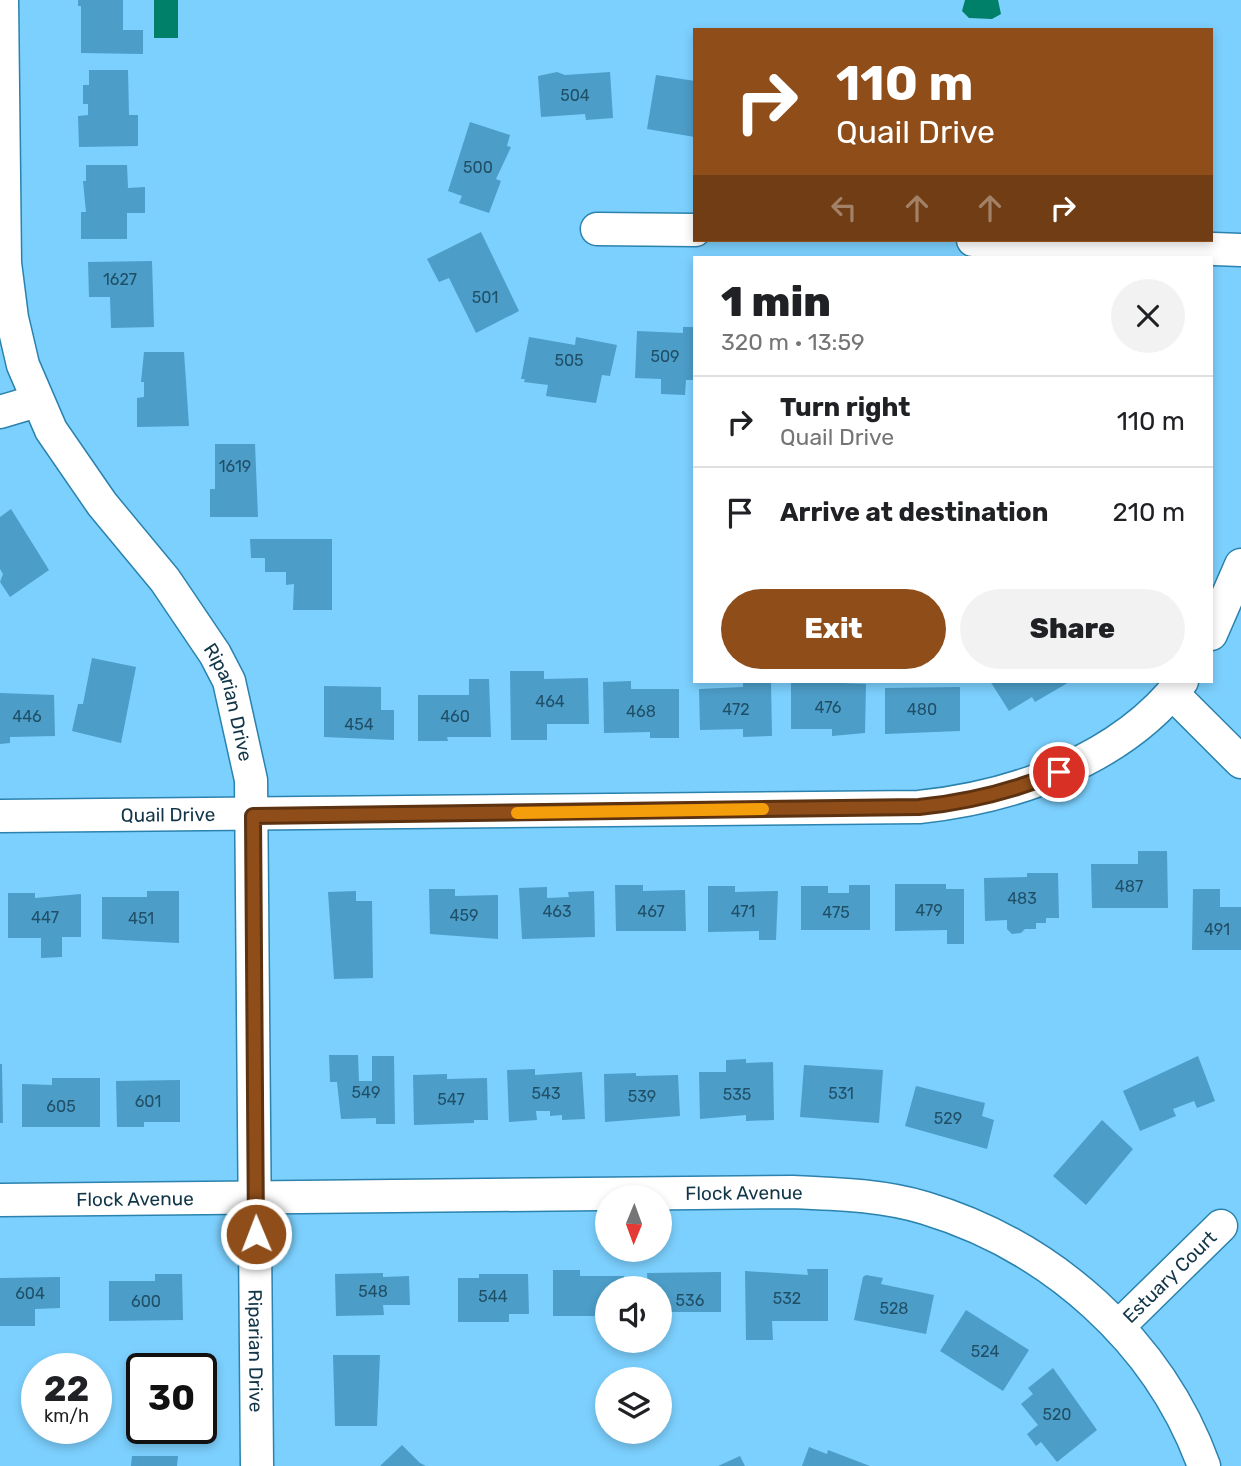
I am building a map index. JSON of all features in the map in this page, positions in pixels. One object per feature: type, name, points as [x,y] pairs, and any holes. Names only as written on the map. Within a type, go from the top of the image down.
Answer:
[{"type":"street","name":"Riparian Drive","points":[[2,0],[5,263],[12,318],[23,365],[51,430],[83,478],[164,580],[215,654],[229,681],[251,780],[257,1466]]},
{"type":"street","points":[[597,229],[693,230]]},
{"type":"street","points":[[1027,242],[1241,250]]},
{"type":"street","points":[[0,412],[37,401]]},
{"type":"street","points":[[1213,629],[1241,565]]},
{"type":"street","points":[[1177,687],[1241,762]]},
{"type":"street","name":"Quail Drive","points":[[0,816],[253,816],[919,807],[968,802],[1013,790],[1059,772],[1116,740],[1177,687]]},
{"type":"street","name":"Flock Avenue","points":[[0,1200],[793,1192],[862,1195],[923,1208],[982,1228],[1031,1255],[1068,1280],[1118,1327],[1169,1395],[1204,1466]]},
{"type":"street","name":"Estuary Court","points":[[1118,1327],[1221,1226]]},
{"type":"shaded area","points":[[154,0],[178,0],[178,38],[154,38]]},
{"type":"shaded area","points":[[965,0],[998,0],[1001,14],[992,19],[969,18],[962,11]]},
{"type":"building","points":[[78,0],[123,0],[123,30],[143,30],[143,54],[81,53],[81,6],[78,6]]},
{"type":"building","points":[[89,70],[128,70],[129,115],[138,115],[138,146],[79,147],[78,116],[88,115],[88,104],[83,104],[83,85],[89,85]]},
{"type":"building","points":[[557,72],[565,75],[610,72],[613,118],[586,120],[585,114],[541,117],[538,76]]},
{"type":"building","points":[[656,75],[693,81],[693,137],[647,129]]},
{"type":"building","points":[[470,122],[510,135],[507,146],[511,147],[496,179],[501,181],[489,213],[459,203],[462,196],[448,191]]},
{"type":"building","points":[[86,165],[127,165],[128,188],[145,187],[145,213],[127,213],[127,239],[81,239],[81,212],[86,212],[83,181],[86,181]]},
{"type":"building","points":[[481,232],[519,311],[476,333],[449,278],[439,282],[427,259]]},
{"type":"building","points":[[152,261],[154,327],[111,328],[110,297],[89,297],[88,262]]},
{"type":"building","points":[[683,327],[693,327],[693,380],[686,380],[685,395],[661,394],[661,379],[635,378],[637,331],[683,333]]},
{"type":"building","points":[[529,337],[575,345],[576,337],[617,345],[610,376],[602,375],[596,403],[546,396],[548,385],[524,382],[525,379],[521,379]]},
{"type":"building","points":[[144,352],[184,352],[189,426],[137,427],[137,398],[144,397],[144,382],[141,382]]},
{"type":"building","points":[[215,444],[255,444],[258,517],[210,517],[210,489],[215,489]]},
{"type":"building","points":[[11,509],[49,570],[10,597],[0,582],[3,574],[0,569],[0,517]]},
{"type":"building","points":[[250,539],[332,539],[332,610],[293,610],[294,584],[286,585],[286,572],[265,572],[265,558],[251,558]]},
{"type":"building","points":[[92,658],[136,667],[121,743],[72,731],[78,704],[83,704]]},
{"type":"building","points":[[510,671],[544,671],[544,679],[588,678],[589,724],[547,724],[547,740],[511,740]]},
{"type":"building","points":[[469,679],[489,679],[491,737],[447,737],[448,741],[418,741],[418,695],[469,695]]},
{"type":"building","points":[[631,681],[631,689],[679,689],[679,738],[650,738],[650,732],[604,733],[603,682]]},
{"type":"building","points":[[743,683],[771,683],[772,736],[743,737],[743,729],[700,730],[699,689],[743,687]]},
{"type":"building","points":[[791,683],[866,684],[865,733],[832,736],[832,729],[791,729]]},
{"type":"building","points":[[991,683],[1068,683],[1035,702],[1032,697],[1009,711]]},
{"type":"building","points":[[324,686],[381,687],[381,710],[394,710],[394,740],[324,737]]},
{"type":"building","points":[[960,687],[960,731],[885,734],[885,688]]},
{"type":"building","points":[[0,693],[54,695],[55,736],[10,737],[10,743],[0,744]]},
{"type":"building","points":[[1138,851],[1167,851],[1168,908],[1092,908],[1091,864],[1138,864]]},
{"type":"building","points":[[1027,873],[1058,873],[1059,918],[1046,918],[1046,923],[1036,923],[1036,929],[1025,929],[1021,933],[1012,934],[1007,929],[1007,920],[985,921],[984,878],[1027,877]]},
{"type":"building","points":[[895,884],[946,884],[946,889],[964,889],[964,944],[947,944],[947,930],[895,931]]},
{"type":"building","points":[[615,885],[643,885],[643,891],[685,890],[686,931],[616,931]]},
{"type":"building","points":[[849,885],[870,885],[870,930],[801,930],[801,886],[828,886],[828,893],[849,893]]},
{"type":"building","points":[[708,886],[735,886],[735,892],[778,891],[776,940],[759,940],[759,931],[708,932]]},
{"type":"building","points":[[547,887],[547,898],[569,897],[568,892],[594,891],[595,937],[522,939],[519,888]]},
{"type":"building","points":[[429,889],[455,889],[455,896],[498,895],[498,939],[430,934]]},
{"type":"building","points":[[1193,889],[1220,889],[1220,907],[1241,907],[1241,950],[1192,950]]},
{"type":"building","points":[[147,891],[179,891],[179,943],[102,939],[102,897],[147,897]]},
{"type":"building","points":[[356,891],[356,901],[372,901],[373,978],[334,979],[328,892]]},
{"type":"building","points":[[8,893],[35,893],[35,898],[81,894],[81,937],[62,937],[62,957],[41,958],[41,938],[8,938]]},
{"type":"building","points":[[329,1055],[358,1055],[359,1081],[372,1081],[372,1056],[394,1056],[395,1124],[376,1124],[376,1118],[341,1119],[337,1082],[330,1082]]},
{"type":"building","points":[[1198,1056],[1215,1101],[1197,1108],[1194,1101],[1173,1109],[1176,1116],[1140,1131],[1123,1091]]},
{"type":"building","points":[[746,1059],[746,1063],[773,1062],[774,1120],[746,1121],[746,1115],[700,1119],[699,1072],[726,1072],[726,1060]]},
{"type":"building","points":[[2,1064],[3,1123],[0,1123]]},
{"type":"building","points":[[804,1065],[883,1070],[879,1123],[800,1117]]},
{"type":"building","points":[[535,1069],[535,1075],[582,1072],[585,1119],[562,1120],[562,1115],[550,1116],[550,1111],[536,1111],[537,1120],[509,1122],[507,1070]]},
{"type":"building","points":[[636,1073],[636,1076],[678,1075],[680,1116],[605,1122],[604,1074]]},
{"type":"building","points":[[447,1074],[447,1079],[487,1078],[488,1120],[414,1125],[413,1075]]},
{"type":"building","points":[[52,1078],[100,1078],[100,1127],[22,1127],[22,1084],[52,1085]]},
{"type":"building","points":[[180,1080],[180,1122],[144,1122],[144,1127],[117,1127],[116,1081]]},
{"type":"building","points":[[916,1086],[985,1103],[982,1116],[994,1120],[987,1149],[905,1126]]},
{"type":"building","points":[[1102,1120],[1133,1149],[1086,1205],[1053,1176]]},
{"type":"building","points":[[807,1269],[828,1269],[828,1321],[772,1321],[773,1340],[746,1340],[745,1271],[808,1275]]},
{"type":"building","points":[[553,1270],[580,1270],[580,1276],[595,1276],[595,1316],[553,1316]]},
{"type":"building","points":[[721,1272],[721,1312],[672,1312],[672,1276],[647,1276],[647,1273]]},
{"type":"building","points":[[383,1273],[383,1277],[409,1276],[410,1305],[383,1305],[384,1315],[336,1316],[335,1274]]},
{"type":"building","points":[[155,1274],[182,1274],[183,1320],[109,1321],[109,1281],[155,1281]]},
{"type":"building","points":[[479,1274],[528,1274],[529,1314],[509,1314],[509,1322],[458,1322],[458,1278],[479,1278]]},
{"type":"building","points":[[866,1275],[883,1278],[881,1284],[934,1295],[926,1334],[854,1320],[863,1277]]},
{"type":"building","points":[[60,1277],[60,1308],[35,1309],[35,1326],[0,1326],[0,1278]]},
{"type":"building","points":[[966,1310],[1029,1350],[1003,1391],[940,1351]]},
{"type":"building","points":[[333,1355],[380,1355],[377,1426],[335,1426]]},
{"type":"building","points":[[1053,1368],[1097,1430],[1057,1462],[1041,1442],[1036,1446],[1027,1434],[1038,1425],[1021,1404],[1033,1394],[1028,1388]]},
{"type":"building","points":[[402,1445],[420,1463],[426,1466],[380,1466]]},
{"type":"building","points":[[809,1447],[827,1454],[828,1450],[870,1466],[802,1466]]},
{"type":"building","points":[[132,1456],[178,1456],[177,1466],[131,1466]]},
{"type":"building","points":[[740,1456],[745,1466],[718,1466]]},
{"type":"slow traffic","points":[[517,813],[763,809]]},
{"type":"route","points":[[256,1234],[253,816],[919,807],[968,802],[1013,790],[1059,772]]}]
